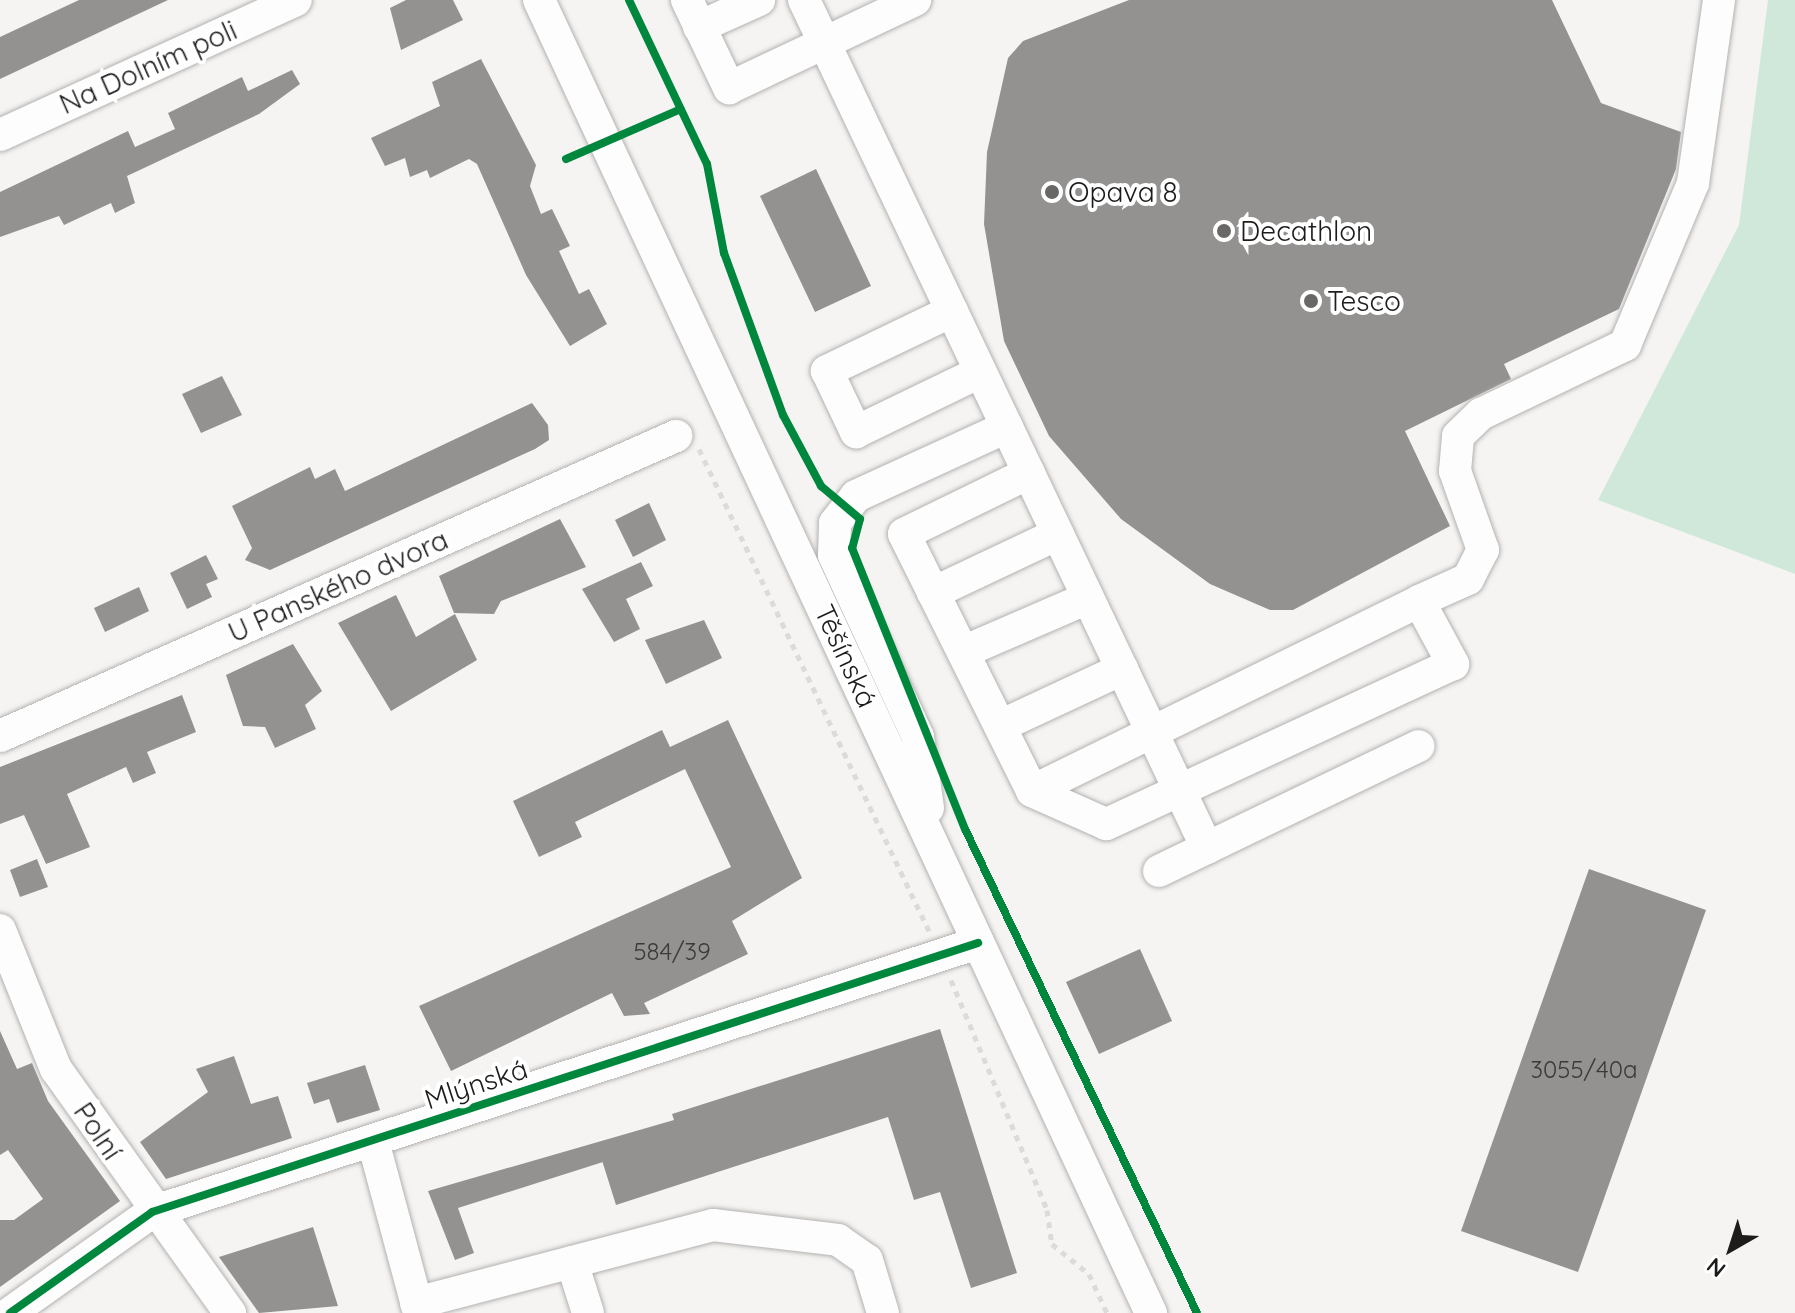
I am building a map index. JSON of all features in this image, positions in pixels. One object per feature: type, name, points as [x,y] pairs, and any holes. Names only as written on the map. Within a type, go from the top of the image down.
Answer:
[{"type":"street","name":"Na Dolním poli","points":[[0,135],[296,0]]},
{"type":"street","name":"Těšínská","points":[[539,0],[1151,1313]]},
{"type":"street","points":[[759,0],[693,13],[729,88],[915,0]]},
{"type":"street","points":[[804,0],[1207,848]]},
{"type":"street","points":[[1032,791],[1468,579],[1483,550],[1455,471],[1458,436],[1481,414],[1625,345],[1693,183],[1719,0]]},
{"type":"street","points":[[952,311],[827,371],[856,432],[980,372]]},
{"type":"street","points":[[933,842],[918,737],[834,555],[835,523],[856,496],[1007,427]]},
{"type":"street","name":"U Panského dvora","points":[[0,736],[685,438]]},
{"type":"street","points":[[1029,473],[904,534],[1032,791],[1106,824],[1453,664],[1419,601]]},
{"type":"street","points":[[933,593],[1058,534]]},
{"type":"street","points":[[963,652],[1088,598]]},
{"type":"street","points":[[1000,726],[1122,669]]},
{"type":"street","points":[[1159,871],[1419,746]]},
{"type":"street","name":"Polní","points":[[0,930],[56,1069],[152,1212],[230,1313]]},
{"type":"street","name":"Mlýnská","points":[[10,1313],[152,1212],[978,943]]},
{"type":"street","points":[[373,1141],[417,1308],[572,1262],[713,1225],[838,1240],[867,1260],[883,1313]]},
{"type":"street","points":[[572,1262],[588,1313]]},
{"type":"path","points":[[685,438],[940,955],[1047,1210],[1052,1244],[1089,1274],[1107,1313]]},
{"type":"green space","points":[[1768,0],[1795,0],[1795,574],[1598,500],[1739,225]]},
{"type":"building","points":[[79,0],[168,0],[0,79],[0,37]]},
{"type":"building","points":[[406,0],[453,0],[463,20],[401,50],[390,8]]},
{"type":"building","name":"Tesco","points":[[1129,0],[1552,0],[1601,103],[1681,132],[1676,169],[1619,309],[1504,364],[1511,379],[1405,431],[1450,526],[1293,610],[1270,610],[1210,584],[1121,519],[1049,436],[1004,341],[984,224],[987,152],[1008,58],[1023,41]]},
{"type":"building","points":[[481,59],[536,165],[530,186],[541,214],[552,209],[570,246],[559,251],[579,294],[589,289],[607,324],[570,346],[526,275],[477,164],[469,159],[430,178],[427,170],[410,177],[405,158],[385,166],[371,138],[440,106],[432,82]]},
{"type":"building","points":[[292,70],[300,84],[259,114],[127,176],[135,203],[115,213],[111,203],[64,225],[59,216],[0,237],[0,192],[128,131],[135,147],[175,129],[168,113],[242,77],[248,91]]},
{"type":"building","points":[[816,169],[871,286],[815,312],[760,196]]},
{"type":"building","points":[[222,376],[242,415],[201,433],[182,394]]},
{"type":"building","points":[[532,403],[548,425],[549,440],[535,449],[270,570],[245,560],[252,548],[232,506],[310,467],[315,479],[335,469],[345,491]]},
{"type":"building","points":[[649,503],[666,540],[633,557],[615,520]]},
{"type":"building","points":[[560,519],[586,567],[501,601],[494,614],[454,613],[439,576]]},
{"type":"building","points":[[206,555],[218,579],[206,584],[212,597],[187,609],[170,573]]},
{"type":"building","points":[[641,562],[653,586],[626,599],[640,629],[614,642],[582,589]]},
{"type":"building","points":[[139,587],[149,611],[105,632],[94,608]]},
{"type":"building","points":[[396,595],[416,637],[455,614],[477,660],[391,711],[338,623]]},
{"type":"building","points":[[704,620],[722,658],[666,684],[645,640]]},
{"type":"building","points":[[293,644],[322,691],[305,705],[316,729],[275,748],[265,727],[243,726],[226,675]]},
{"type":"building","points":[[182,695],[196,732],[147,752],[156,773],[133,783],[126,767],[67,794],[90,847],[46,864],[24,815],[0,824],[0,767]]},
{"type":"building","points":[[728,720],[802,878],[732,921],[748,954],[644,1003],[650,1014],[624,1016],[612,993],[451,1071],[419,1006],[731,867],[685,769],[575,822],[582,837],[539,857],[513,801],[662,730],[670,747]]},
{"type":"building","points":[[37,859],[48,887],[20,897],[10,870]]},
{"type":"building","points":[[1589,869],[1706,910],[1578,1272],[1461,1231]]},
{"type":"building","points":[[1140,949],[1172,1021],[1099,1054],[1066,982]]},
{"type":"building","points":[[940,1029],[1017,1273],[971,1288],[940,1192],[914,1200],[888,1117],[616,1205],[603,1162],[458,1208],[474,1253],[455,1260],[428,1191],[674,1120],[672,1114]]},
{"type":"building","points":[[0,1031],[17,1069],[32,1063],[48,1101],[120,1201],[0,1287],[0,1220],[14,1220],[43,1199],[8,1150],[0,1155]]},
{"type":"building","points":[[234,1056],[251,1104],[278,1096],[292,1138],[166,1179],[140,1142],[208,1092],[196,1069]]},
{"type":"building","points":[[365,1065],[380,1110],[337,1123],[329,1099],[314,1104],[307,1083]]},
{"type":"building","points":[[313,1227],[338,1306],[259,1313],[219,1257]]},
{"type":"cycle path","points":[[629,0],[707,164],[724,253],[783,415],[821,486],[860,519],[852,548],[966,831],[1197,1313]]},
{"type":"cycle path","points":[[566,159],[681,109]]},
{"type":"cycle path","points":[[10,1313],[152,1212],[978,943]]},
{"type":"place","name":"Opava 8","points":[[1052,192]]},
{"type":"place","name":"Decathlon","points":[[1224,231]]},
{"type":"place","name":"Tesco","points":[[1311,301]]}]
